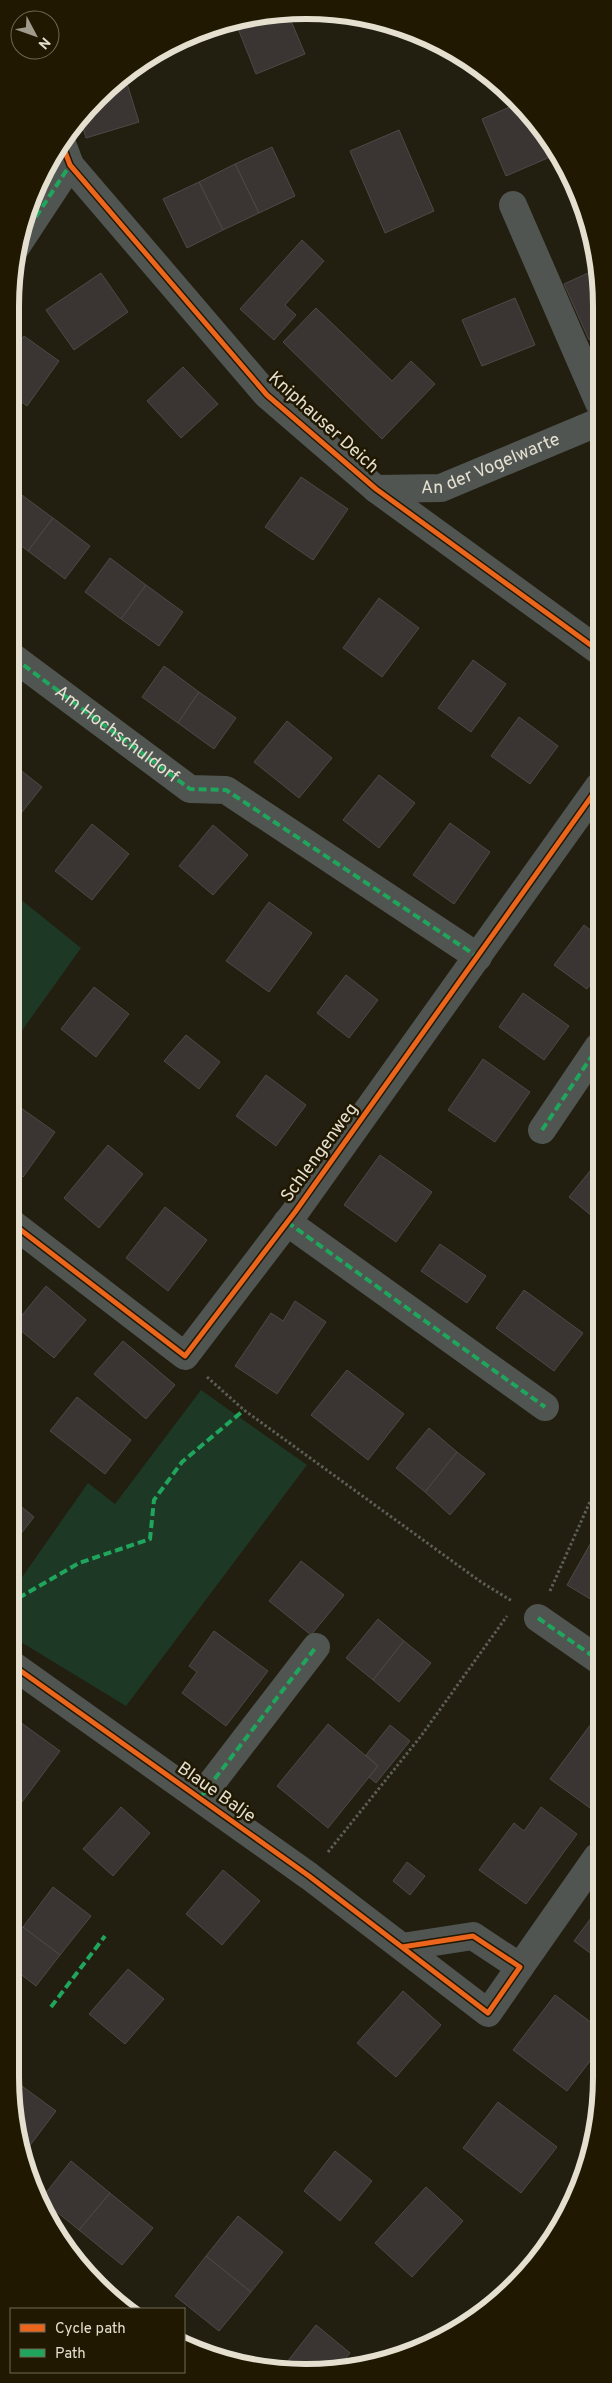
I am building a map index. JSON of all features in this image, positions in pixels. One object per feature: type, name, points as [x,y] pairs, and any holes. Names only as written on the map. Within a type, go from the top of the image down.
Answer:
[{"type":"street","points":[[35,210],[65,153]]},
{"type":"street","name":"Kniphauser Deich","points":[[65,153],[267,395],[376,488],[593,647]]},
{"type":"street","points":[[513,205],[593,389]]},
{"type":"street","name":"An der Vogelwarte","points":[[376,488],[441,488],[593,425]]},
{"type":"street","name":"Am Hochschuldorf","points":[[19,662],[190,789],[226,790],[478,957]]},
{"type":"street","name":"Schlengenweg","points":[[185,1356],[287,1222],[593,794]]},
{"type":"street","points":[[542,1130],[593,1054]]},
{"type":"street","name":"Schlengenweg","points":[[287,1222],[545,1407]]},
{"type":"street","points":[[19,1229],[185,1356]]},
{"type":"street","points":[[527,1611],[593,1657]]},
{"type":"street","name":"Blaue Balje","points":[[200,1798],[316,1646]]},
{"type":"street","name":"Blaue Balje","points":[[19,1670],[309,1876],[488,2013],[520,1967]]},
{"type":"street","points":[[402,1947],[473,1936],[520,1967],[593,1863]]},
{"type":"path","points":[[185,1356],[244,1410],[481,1582],[527,1611]]},
{"type":"path","points":[[309,1876],[421,1736],[527,1611],[593,1495]]},
{"type":"green space","points":[[19,898],[81,948],[19,1035]]},
{"type":"green space","points":[[201,1390],[307,1465],[126,1706],[19,1641],[19,1582],[88,1483],[115,1504]]},
{"type":"building","points":[[290,19],[305,54],[256,74],[238,27]]},
{"type":"building","points":[[127,82],[139,122],[86,138],[82,126],[103,103]]},
{"type":"building","points":[[512,106],[534,131],[551,156],[506,176],[482,119]]},
{"type":"building","points":[[399,130],[434,211],[385,233],[350,151]]},
{"type":"building","points":[[272,147],[295,196],[259,213],[235,164]]},
{"type":"building","points":[[235,164],[259,213],[223,230],[199,182]]},
{"type":"building","points":[[199,182],[223,230],[187,248],[163,199]]},
{"type":"building","points":[[302,240],[324,261],[285,305],[296,315],[274,340],[240,309]]},
{"type":"building","points":[[591,272],[593,338],[589,340],[564,284]]},
{"type":"building","points":[[101,273],[128,312],[74,350],[46,310]]},
{"type":"building","points":[[515,298],[535,345],[482,366],[462,320]]},
{"type":"building","points":[[316,308],[392,381],[411,361],[435,384],[382,439],[283,342]]},
{"type":"building","points":[[24,336],[59,361],[27,406],[19,400],[19,343]]},
{"type":"building","points":[[183,367],[218,404],[181,438],[147,401]]},
{"type":"building","points":[[301,477],[348,509],[313,560],[265,527]]},
{"type":"building","points":[[19,493],[53,518],[28,551],[19,544]]},
{"type":"building","points":[[53,518],[90,546],[65,579],[28,551]]},
{"type":"building","points":[[110,558],[146,585],[121,619],[85,592]]},
{"type":"building","points":[[146,585],[183,612],[159,646],[121,619]]},
{"type":"building","points":[[379,598],[419,628],[382,677],[343,648]]},
{"type":"building","points":[[473,660],[506,684],[471,732],[438,708]]},
{"type":"building","points":[[164,666],[199,692],[178,723],[142,697]]},
{"type":"building","points":[[199,692],[236,718],[214,749],[178,723]]},
{"type":"building","points":[[519,717],[558,746],[530,784],[491,756]]},
{"type":"building","points":[[287,721],[332,758],[299,798],[254,762]]},
{"type":"building","points":[[19,769],[42,787],[19,816]]},
{"type":"building","points":[[379,775],[415,803],[379,848],[343,820]]},
{"type":"building","points":[[450,823],[490,852],[454,904],[413,875]]},
{"type":"building","points":[[92,824],[129,854],[92,900],[55,871]]},
{"type":"building","points":[[213,825],[248,855],[213,895],[179,866]]},
{"type":"building","points":[[269,902],[312,933],[269,992],[226,961]]},
{"type":"building","points":[[584,925],[593,932],[593,981],[587,989],[554,965]]},
{"type":"building","points":[[346,975],[378,1000],[349,1038],[317,1013]]},
{"type":"building","points":[[94,987],[129,1014],[96,1057],[61,1029]]},
{"type":"building","points":[[523,993],[569,1026],[544,1060],[499,1027]]},
{"type":"building","points":[[186,1035],[220,1062],[199,1089],[164,1061]]},
{"type":"building","points":[[483,1059],[530,1092],[495,1142],[448,1110]]},
{"type":"building","points":[[266,1075],[306,1105],[276,1146],[236,1116]]},
{"type":"building","points":[[21,1108],[55,1132],[23,1177],[19,1174],[19,1111]]},
{"type":"building","points":[[108,1145],[143,1174],[99,1228],[64,1198]]},
{"type":"building","points":[[380,1155],[432,1192],[396,1242],[344,1205]]},
{"type":"building","points":[[593,1167],[593,1217],[569,1197]]},
{"type":"building","points":[[165,1207],[207,1240],[168,1291],[126,1258]]},
{"type":"building","points":[[440,1244],[486,1276],[467,1303],[421,1271]]},
{"type":"building","points":[[46,1286],[86,1320],[54,1358],[19,1329],[19,1319]]},
{"type":"building","points":[[524,1290],[583,1333],[554,1371],[496,1328]]},
{"type":"building","points":[[295,1301],[326,1322],[277,1394],[235,1366],[271,1313],[283,1321]]},
{"type":"building","points":[[123,1341],[175,1385],[146,1419],[94,1374]]},
{"type":"building","points":[[347,1370],[404,1414],[368,1460],[311,1415]]},
{"type":"building","points":[[77,1397],[131,1440],[105,1474],[50,1431]]},
{"type":"building","points":[[429,1428],[457,1452],[425,1492],[396,1468]]},
{"type":"building","points":[[457,1452],[485,1474],[450,1515],[425,1492]]},
{"type":"building","points":[[19,1505],[34,1517],[19,1536]]},
{"type":"building","points":[[593,1539],[593,1601],[567,1585]]},
{"type":"building","points":[[301,1561],[344,1595],[311,1635],[269,1601]]},
{"type":"building","points":[[378,1619],[404,1641],[373,1680],[346,1658]]},
{"type":"building","points":[[214,1631],[268,1671],[226,1726],[182,1693],[197,1672],[189,1666]]},
{"type":"building","points":[[404,1641],[431,1663],[399,1702],[373,1680]]},
{"type":"building","points":[[593,1721],[593,1810],[550,1779]]},
{"type":"building","points":[[20,1722],[60,1751],[22,1802],[19,1800]]},
{"type":"building","points":[[328,1724],[378,1766],[328,1828],[277,1786]]},
{"type":"building","points":[[390,1725],[410,1741],[376,1783],[369,1777],[378,1766],[366,1755]]},
{"type":"building","points":[[121,1807],[150,1833],[113,1876],[83,1849]]},
{"type":"building","points":[[541,1807],[577,1834],[526,1904],[479,1870],[514,1823],[524,1831]]},
{"type":"building","points":[[407,1862],[425,1876],[410,1895],[393,1881]]},
{"type":"building","points":[[223,1870],[260,1901],[222,1945],[186,1914]]},
{"type":"building","points":[[53,1887],[91,1916],[60,1955],[23,1927]]},
{"type":"building","points":[[593,1915],[593,1955],[574,1941]]},
{"type":"building","points":[[23,1927],[60,1955],[36,1986],[19,1973],[19,1932]]},
{"type":"building","points":[[128,1969],[164,1999],[125,2044],[89,2014]]},
{"type":"building","points":[[403,1991],[441,2025],[396,2077],[357,2043]]},
{"type":"building","points":[[555,1995],[593,2024],[593,2057],[567,2091],[513,2050]]},
{"type":"building","points":[[19,2084],[56,2111],[28,2148],[21,2114]]},
{"type":"building","points":[[498,2102],[557,2147],[521,2193],[463,2148]]},
{"type":"building","points":[[335,2151],[372,2181],[340,2221],[304,2191]]},
{"type":"building","points":[[71,2161],[110,2193],[79,2230],[49,2205],[44,2195]]},
{"type":"building","points":[[426,2187],[463,2221],[412,2277],[375,2243]]},
{"type":"building","points":[[110,2193],[153,2228],[122,2265],[79,2230]]},
{"type":"building","points":[[238,2216],[283,2252],[251,2292],[206,2256]]},
{"type":"building","points":[[206,2256],[251,2292],[219,2331],[175,2296]]},
{"type":"building","points":[[316,2325],[350,2353],[343,2362],[286,2364]]},
{"type":"marked path","points":[[31,224],[70,165]]},
{"type":"marked path","points":[[19,662],[190,789],[226,790],[478,957]]},
{"type":"marked path","points":[[542,1130],[593,1054]]},
{"type":"marked path","points":[[287,1222],[545,1407]]},
{"type":"marked path","points":[[19,1598],[79,1563],[150,1539],[154,1500],[182,1462],[244,1410]]},
{"type":"marked path","points":[[538,1618],[593,1656]]},
{"type":"marked path","points":[[200,1798],[316,1647]]},
{"type":"marked path","points":[[51,2007],[105,1936]]},
{"type":"cycle path","points":[[64,150],[70,165],[267,395],[376,489],[593,647]]},
{"type":"cycle path","points":[[19,1229],[185,1356],[295,1212],[593,794]]},
{"type":"cycle path","points":[[19,1670],[309,1876],[488,2013],[520,1967],[473,1936],[402,1947]]}]
